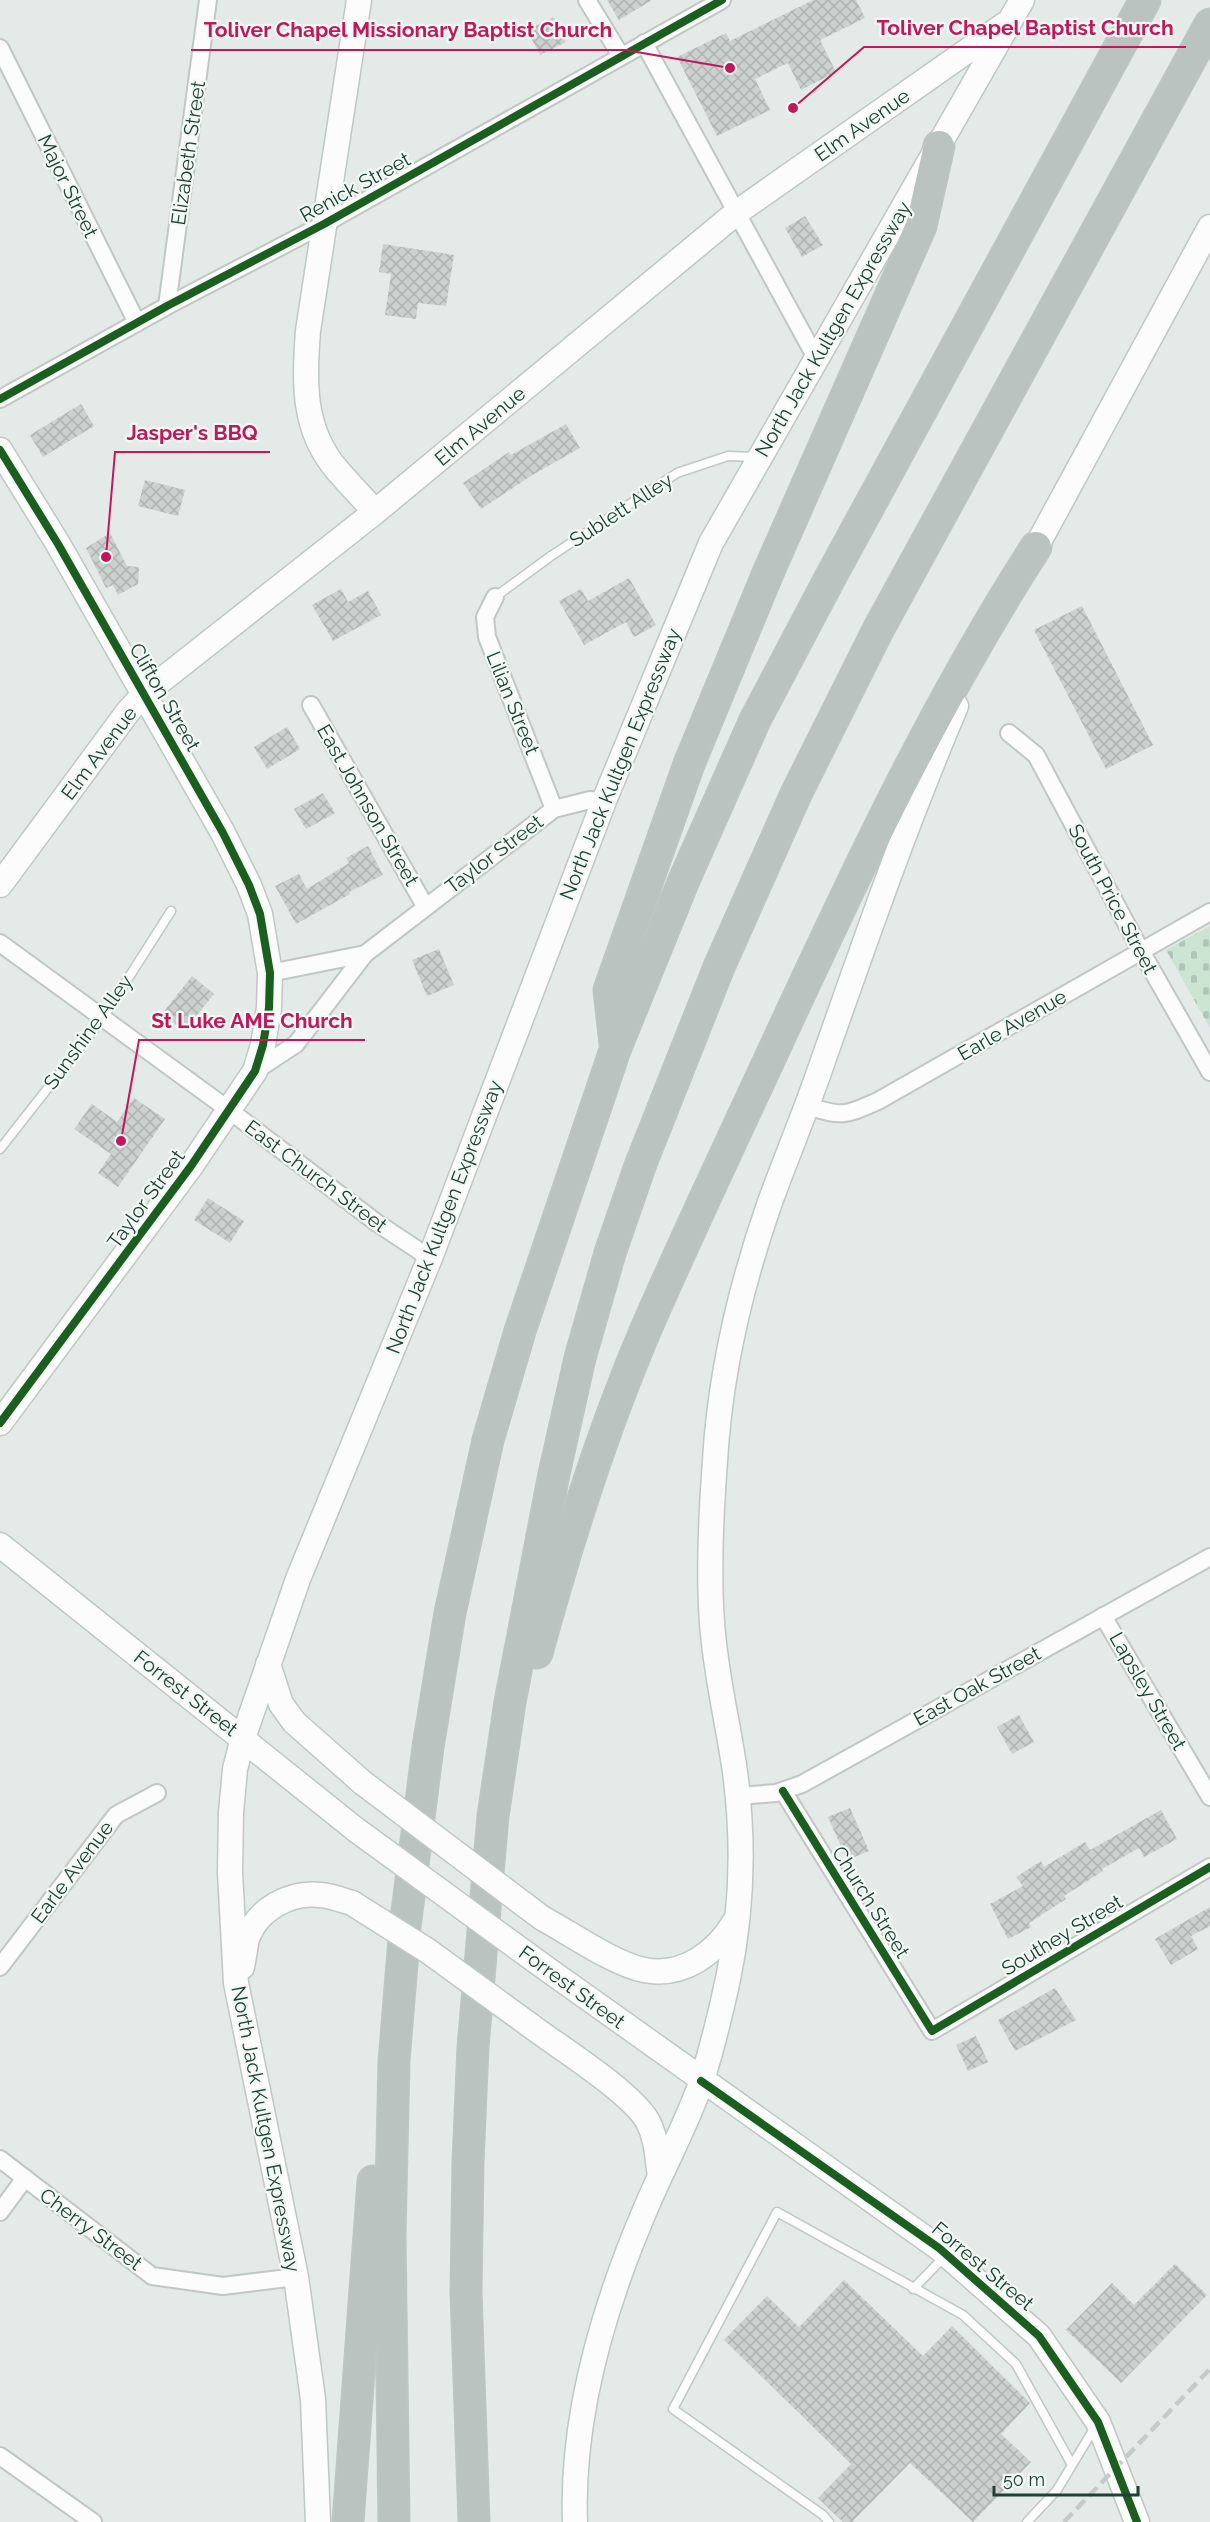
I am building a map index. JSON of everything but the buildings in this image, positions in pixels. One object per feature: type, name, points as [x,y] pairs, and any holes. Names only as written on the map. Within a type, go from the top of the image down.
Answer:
[{"type":"highway","points":[[394,2522],[390,2236],[394,2061],[405,1927],[428,1747],[450,1613],[488,1440],[537,1277],[615,1050],[684,880],[755,720],[903,442],[1145,0]]},
{"type":"highway","points":[[474,2522],[466,2292],[468,2162],[473,2047],[493,1816],[510,1702],[554,1474],[580,1358],[610,1253],[640,1166],[718,967],[796,794],[878,630],[1210,24]]},
{"type":"highway","points":[[615,1050],[609,990],[689,764],[768,573],[921,226],[939,146]]},
{"type":"highway","points":[[493,1816],[550,1605],[590,1475],[646,1330],[803,988],[919,749],[997,607],[1036,547]]},
{"type":"highway","points":[[348,2522],[372,2190],[398,2012]]},
{"type":"main road","points":[[359,0],[308,331],[304,381],[313,430],[323,449],[338,471],[375,512]]},
{"type":"main road","name":"North Jack Kultgen Expressway","points":[[318,2522],[313,2399],[296,2277],[238,1997],[230,1872],[231,1813],[235,1769],[243,1738],[298,1579],[430,1258],[604,801],[711,543],[1017,10]]},
{"type":"main road","name":"Elm Avenue","points":[[0,885],[144,694],[375,512],[736,213],[1017,10]]},
{"type":"main road","points":[[575,2522],[576,2465],[593,2362],[643,2215],[701,2080],[728,1979],[737,1917],[740,1875],[738,1796],[711,1620],[710,1552],[715,1458],[723,1381],[743,1289],[769,1204],[807,1106],[924,780],[959,699],[1036,547],[1210,226]]},
{"type":"main road","name":"Clifton Street","points":[[0,450],[58,544],[223,833],[249,885],[262,924],[270,973]]},
{"type":"main road","name":"Taylor Street","points":[[0,1423],[191,1167],[255,1071],[263,1046],[269,1008],[270,973]]},
{"type":"main road","name":"Forrest Street","points":[[0,1545],[355,1829],[946,2255],[1040,2336],[1098,2422],[1137,2522]]},
{"type":"main road","points":[[268,1664],[281,1704],[294,1722],[363,1783],[542,1918],[615,1959],[644,1970],[666,1971],[702,1959],[726,1937],[737,1917]]},
{"type":"main road","points":[[238,1997],[248,1938],[260,1918],[280,1901],[300,1895],[322,1895],[352,1903],[428,1951],[634,2102],[648,2120],[655,2139],[660,2176]]},
{"type":"street","name":"Elizabeth Street","points":[[167,306],[208,0]]},
{"type":"street","points":[[587,0],[621,56]]},
{"type":"street","name":"Renick Street","points":[[0,399],[167,306],[324,224],[723,0]]},
{"type":"street","points":[[644,43],[816,358]]},
{"type":"street","name":"Major Street","points":[[0,48],[137,323]]},
{"type":"street","name":"Lilian Street","points":[[495,597],[485,617],[487,637],[554,809]]},
{"type":"street","name":"East Johnson Street","points":[[311,705],[425,906]]},
{"type":"street","name":"South Price Street","points":[[1009,733],[1036,755],[1141,951],[1210,1072]]},
{"type":"street","name":"Taylor Street","points":[[255,1071],[296,1044],[365,954],[425,906],[554,809],[590,800],[604,801]]},
{"type":"street","name":"Earle Avenue","points":[[807,1106],[836,1115],[852,1113],[878,1101],[1210,912]]},
{"type":"street","name":"East Church Street","points":[[0,943],[229,1110],[377,1223],[430,1258]]},
{"type":"street","name":"Taylor Street","points":[[270,973],[365,954]]},
{"type":"street","name":"East Oak Street","points":[[738,1796],[783,1791],[816,1777],[827,1768],[1210,1557]]},
{"type":"street","name":"Lapsley Street","points":[[1103,1616],[1210,1797]]},
{"type":"street","name":"Church Street","points":[[783,1791],[932,2031]]},
{"type":"street","name":"Earle Avenue","points":[[0,1967],[116,1815],[157,1793]]},
{"type":"street","name":"Southey Street","points":[[932,2031],[1210,1867]]},
{"type":"street","name":"Cherry Street","points":[[0,2159],[152,2276],[223,2286],[296,2277]]},
{"type":"street","points":[[0,2212],[25,2178]]},
{"type":"street","points":[[0,2456],[93,2522]]},
{"type":"lane","name":"Sublett Alley","points":[[495,597],[551,556],[677,473],[728,456],[759,457]]},
{"type":"lane","name":"Sunshine Alley","points":[[0,1149],[103,1018],[171,911]]},
{"type":"lane","points":[[829,2522],[823,2515],[673,2409],[777,2212],[963,2315],[1016,2364],[1072,2465]]},
{"type":"lane","points":[[913,2289],[946,2255]]},
{"type":"lane","points":[[1027,2522],[1057,2490],[1098,2422]]},
{"type":"green space","points":[[1210,926],[1210,1028],[1166,950]]},
{"type":"railway","points":[[1064,2522],[1210,2369]]},
{"type":"cycle path","points":[[0,399],[167,306],[324,224],[722,0]]},
{"type":"cycle path","points":[[0,450],[58,544],[223,833],[249,885],[260,914],[270,973],[269,1008],[263,1045],[255,1071],[191,1166],[0,1423]]},
{"type":"cycle path","points":[[783,1791],[932,2031],[1210,1867]]},
{"type":"cycle path","points":[[701,2081],[939,2248],[1039,2336],[1098,2422],[1137,2522]]},
{"type":"place","name":"Toliver Chapel Missionary Baptist Church","points":[[730,68]]},
{"type":"place","name":"Toliver Chapel Baptist Church","points":[[793,108]]},
{"type":"place","name":"Jasper's BBQ","points":[[106,557]]},
{"type":"place","name":"St Luke AME Church","points":[[121,1141]]}]
